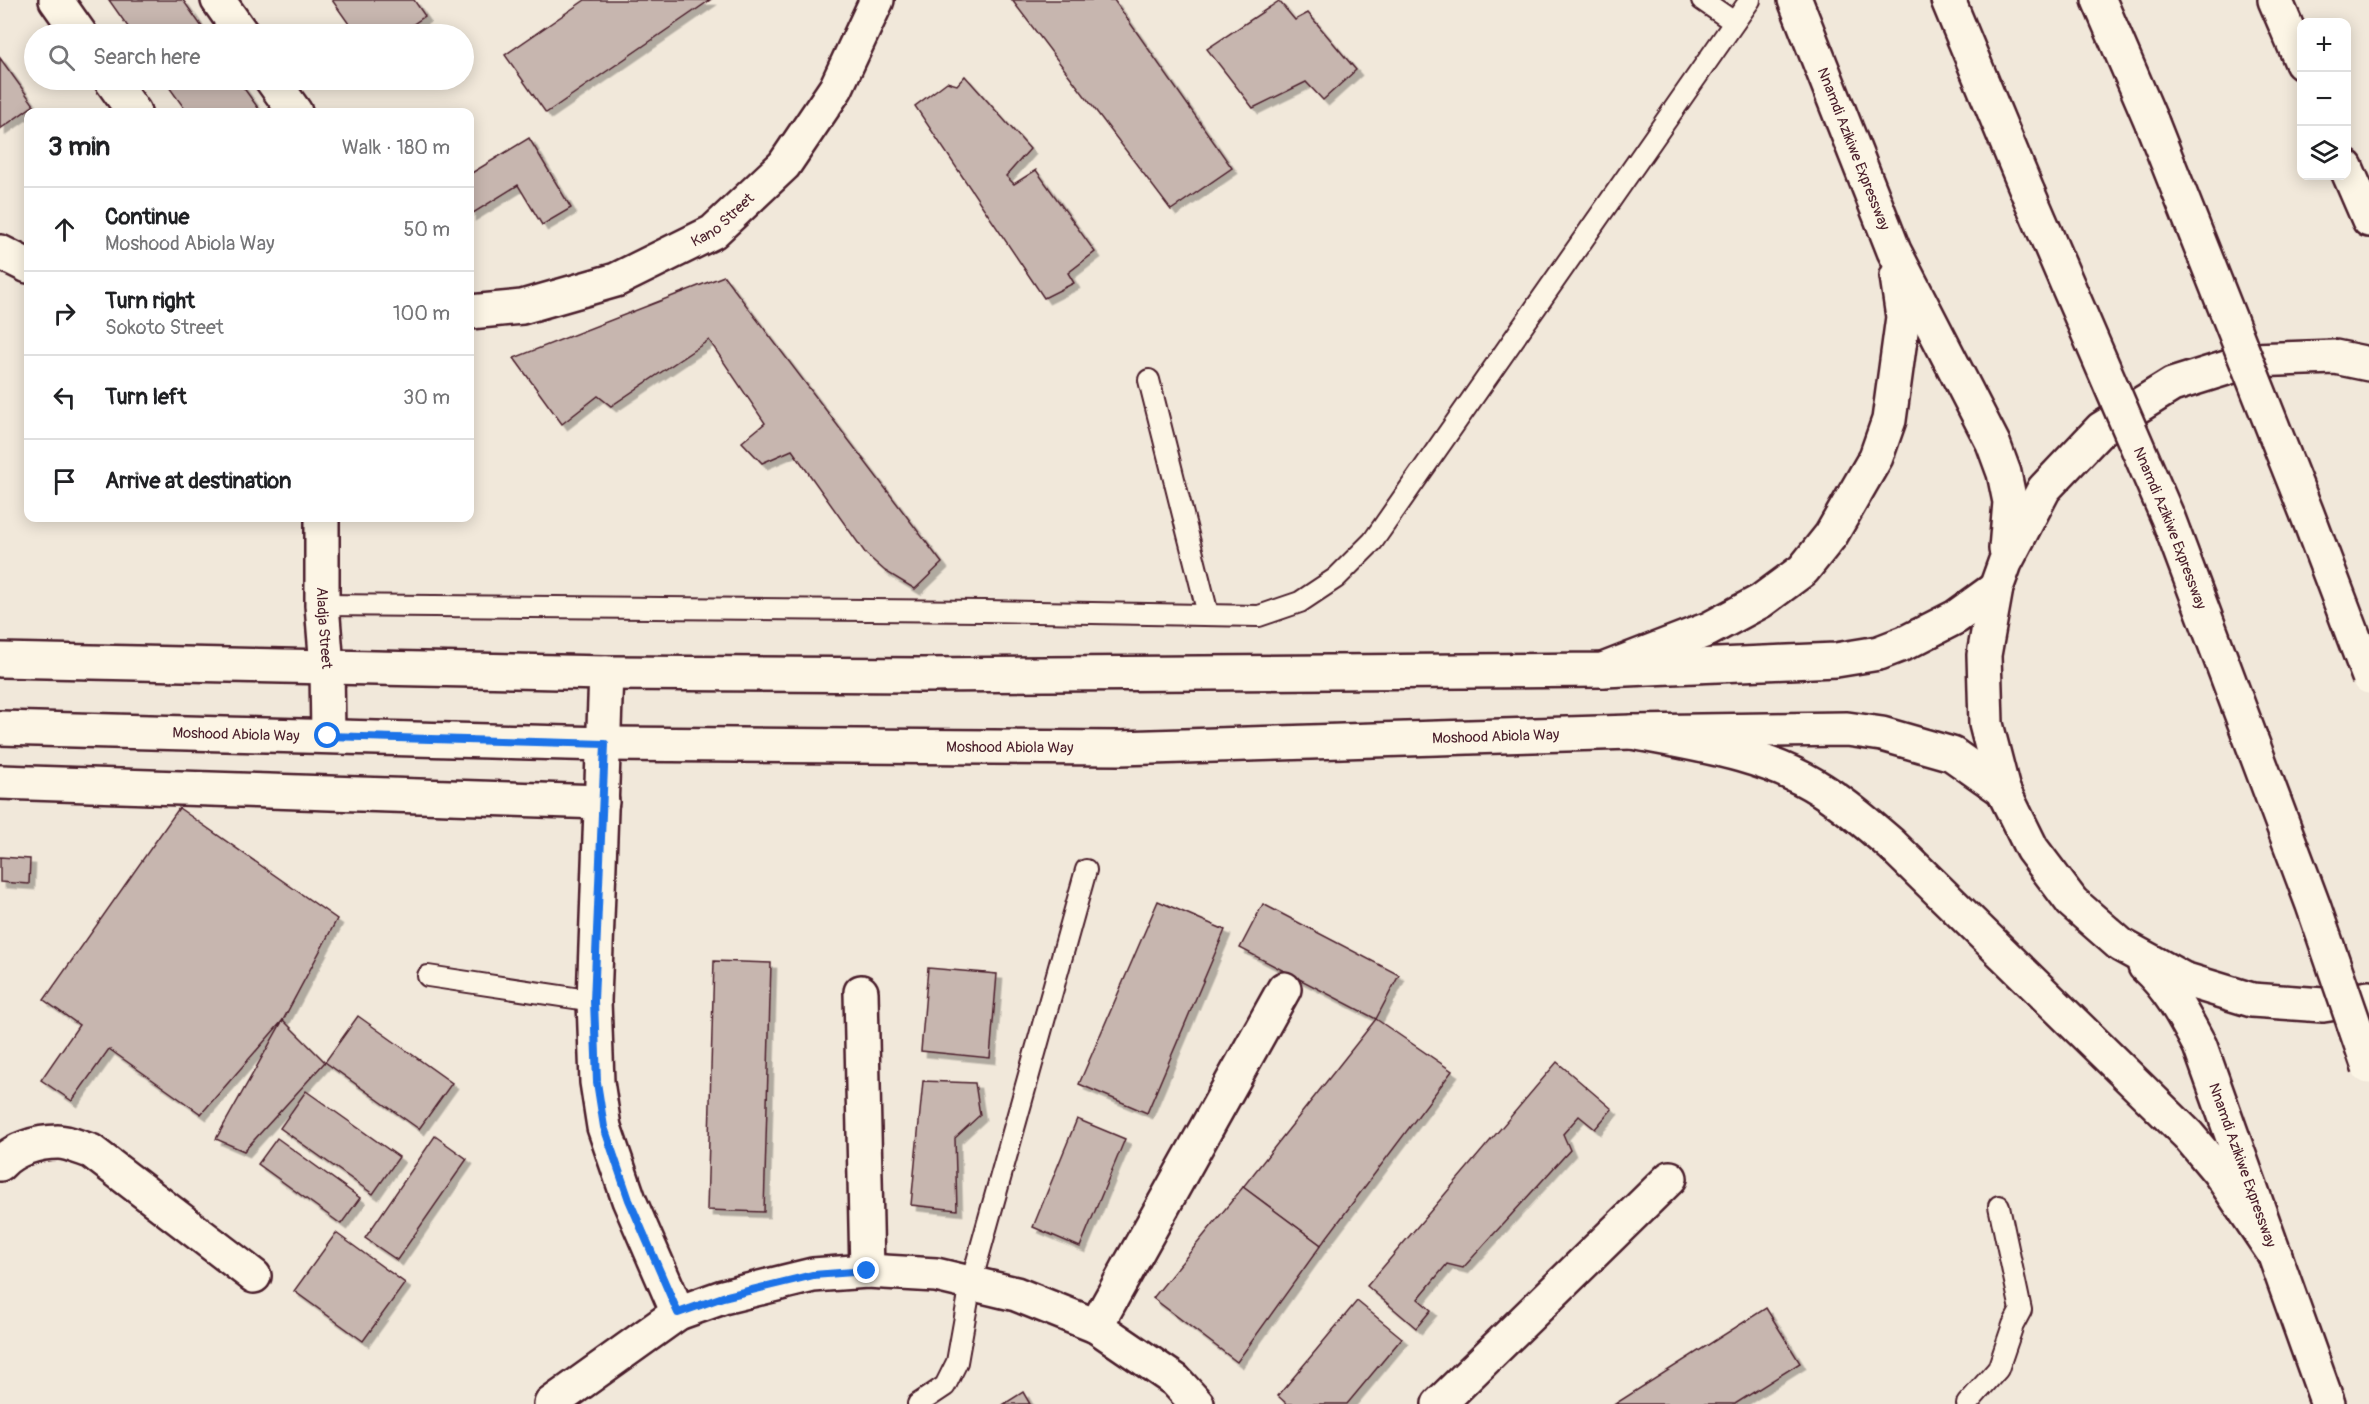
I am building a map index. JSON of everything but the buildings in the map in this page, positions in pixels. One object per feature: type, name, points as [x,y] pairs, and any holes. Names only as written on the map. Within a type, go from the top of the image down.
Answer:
[{"type":"main road","points":[[56,0],[73,24]]},
{"type":"main road","points":[[218,0],[235,24]]},
{"type":"main road","name":"Kano Street","points":[[474,312],[522,307],[616,280],[713,232],[784,165],[836,88],[877,0]]},
{"type":"main road","name":"Nnamdi Azikiwe Expressway","points":[[1795,0],[1893,251],[1993,443],[2004,473],[2010,502],[2000,575]]},
{"type":"main road","name":"Nnamdi Azikiwe Expressway","points":[[1948,0],[2028,193],[2168,518],[2313,905],[2369,1067]]},
{"type":"main road","points":[[2099,0],[2152,123],[2302,500],[2369,677]]},
{"type":"main road","points":[[2275,0],[2297,53]]},
{"type":"main road","points":[[118,90],[131,108]]},
{"type":"main road","points":[[279,90],[292,108]]},
{"type":"main road","points":[[2351,179],[2369,220]]},
{"type":"main road","points":[[1603,670],[1709,629],[1761,601],[1803,570],[1831,536],[1876,457],[1890,420],[1903,317],[1893,251]]},
{"type":"main road","points":[[0,252],[24,264]]},
{"type":"main road","points":[[2369,364],[2335,357],[2252,360],[2172,385],[2101,429],[2044,489],[2000,575],[1984,655],[1986,724],[2003,790],[2032,849],[2072,902],[2121,945],[2183,980],[2252,1000],[2323,1005],[2369,998]]},
{"type":"main road","name":"Aladja Street","points":[[322,522],[322,605],[327,667],[328,736]]},
{"type":"main road","points":[[0,660],[606,673],[933,675],[1603,670],[1836,660],[1879,653],[1956,617],[2000,575]]},
{"type":"main road","points":[[606,673],[594,1001],[597,1082],[604,1127],[629,1200],[678,1313]]},
{"type":"main road","name":"Moshood Abiola Way","points":[[0,728],[605,744],[1120,748],[1632,732],[1847,729],[1882,734],[1952,754],[2003,790]]},
{"type":"main road","points":[[1632,732],[1697,744],[1784,771],[1821,789],[1858,816],[1891,844],[2188,1135],[2219,1173],[2275,1255]]},
{"type":"main road","points":[[0,782],[602,802]]},
{"type":"main road","name":"Nnamdi Azikiwe Expressway","points":[[2121,945],[2161,981],[2181,1009],[2200,1046],[2328,1404]]},
{"type":"main road","points":[[1096,1326],[1284,988]]},
{"type":"main road","points":[[861,992],[867,1271]]},
{"type":"main road","points":[[0,1164],[6,1157],[32,1146],[59,1142],[90,1151],[254,1276]]},
{"type":"main road","points":[[1438,1404],[1670,1178]]},
{"type":"main road","points":[[551,1404],[678,1313],[723,1297],[813,1275],[867,1271],[936,1275],[971,1283],[1016,1294],[1096,1326],[1175,1380],[1197,1404]]},
{"type":"lane","points":[[1702,0],[1734,22]]},
{"type":"lane","points":[[322,605],[1259,616],[1300,602],[1336,578],[1373,541],[1750,0]]},
{"type":"lane","points":[[1149,380],[1208,614]]},
{"type":"lane","points":[[918,1404],[945,1386],[957,1362],[971,1283],[1086,870]]},
{"type":"lane","points":[[428,976],[594,1001]]},
{"type":"lane","points":[[1967,1404],[1998,1369],[2013,1325],[2022,1310],[1999,1206]]},
{"type":"route","points":[[328,736],[605,744],[594,1001],[597,1082],[604,1127],[629,1200],[678,1313],[723,1297],[813,1275],[867,1271]]}]
